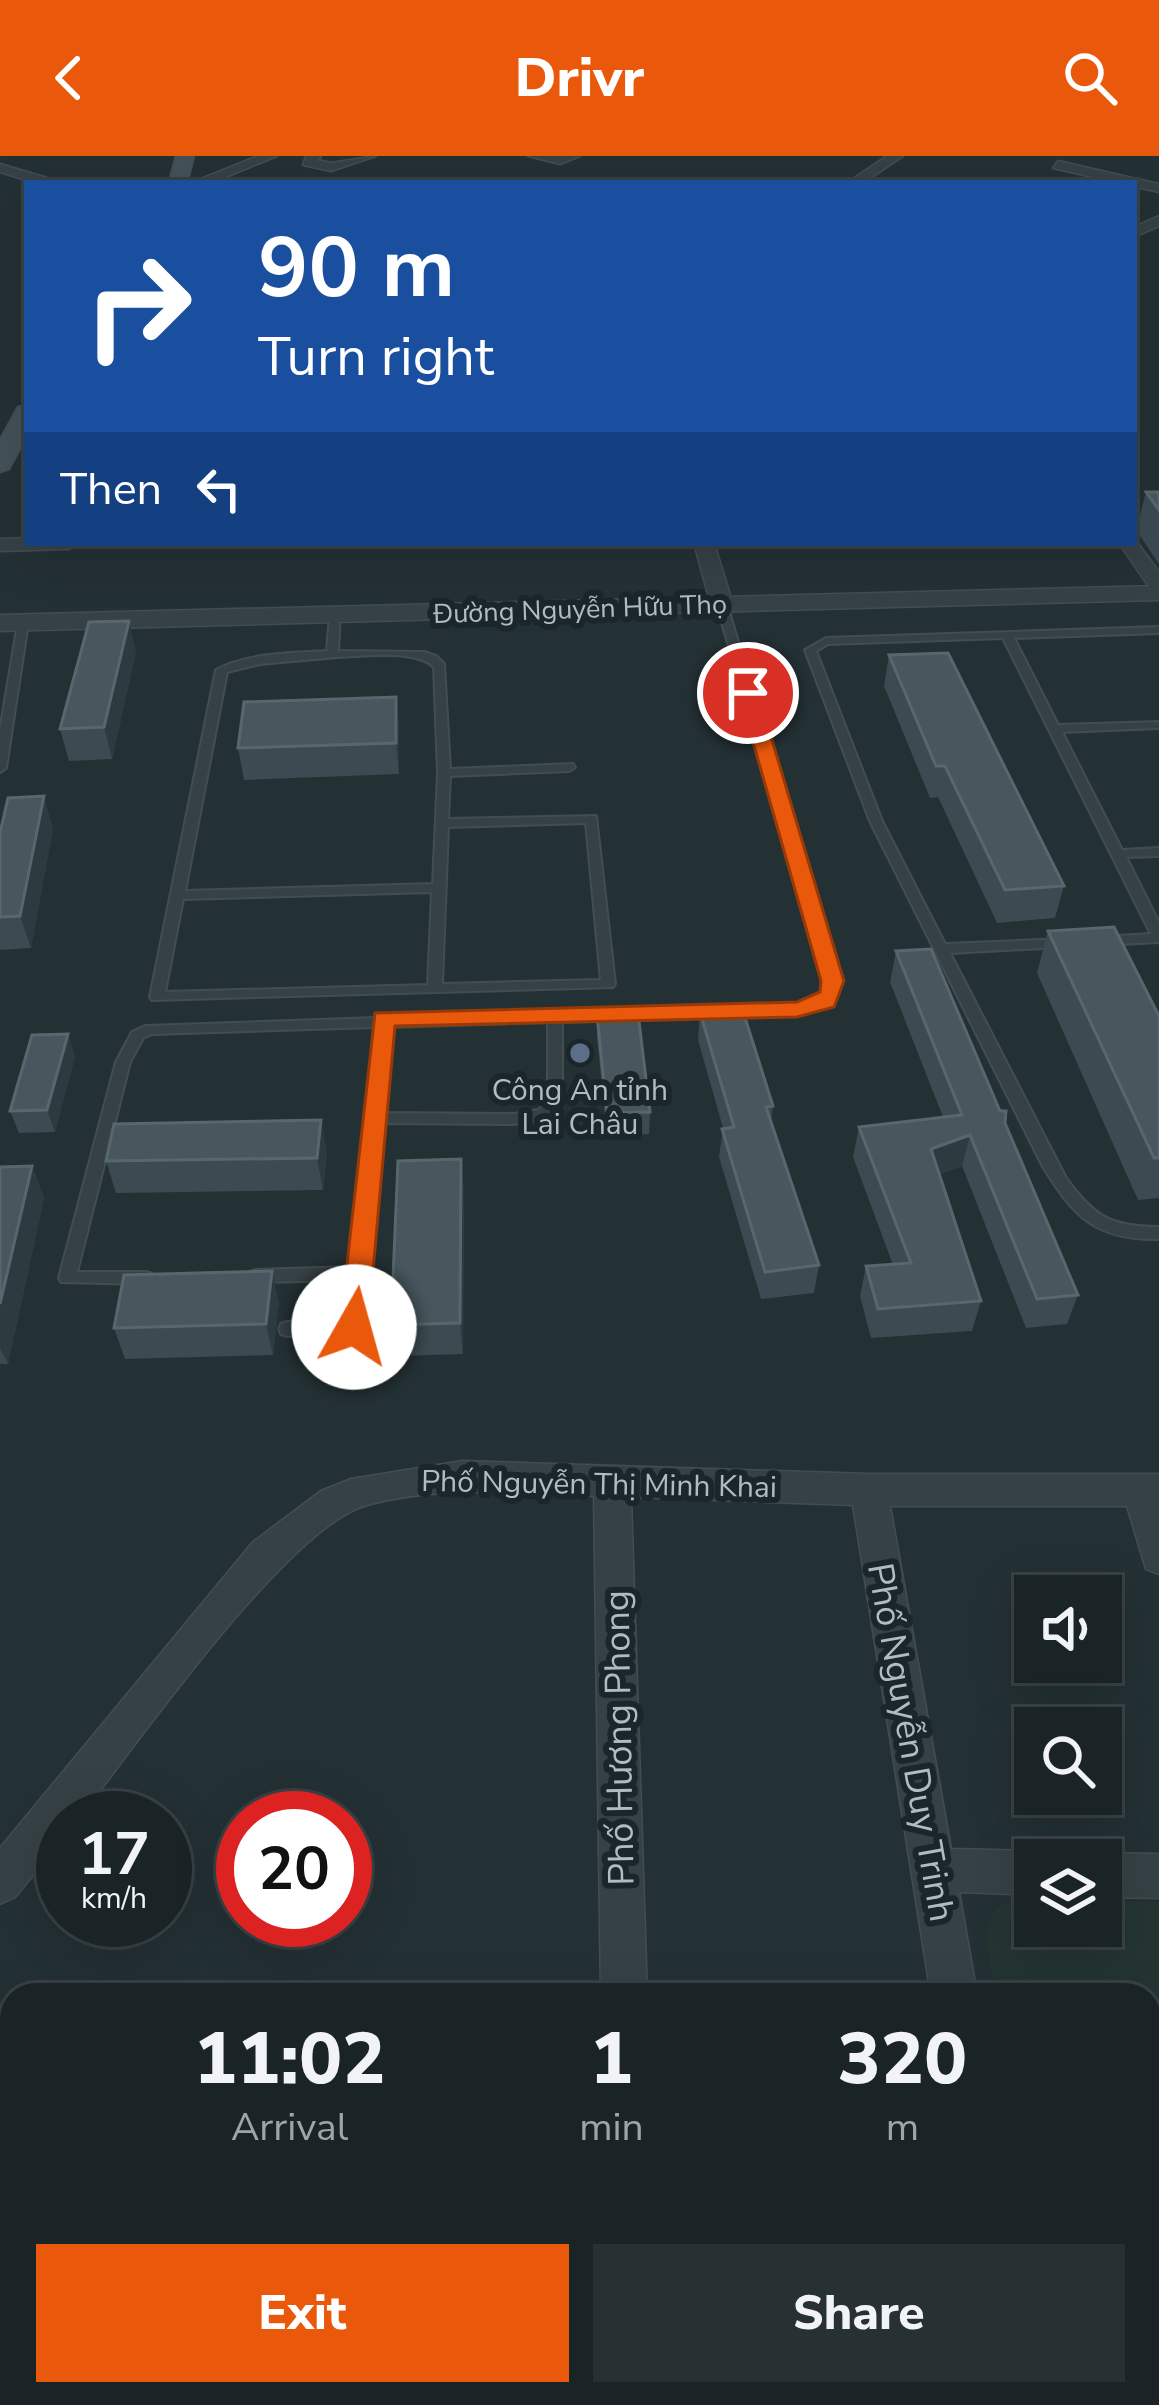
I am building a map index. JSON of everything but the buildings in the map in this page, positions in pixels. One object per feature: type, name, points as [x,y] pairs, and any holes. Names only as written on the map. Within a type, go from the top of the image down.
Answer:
[{"type":"main road","points":[[0,464],[24,418]]},
{"type":"street","points":[[207,180],[270,156]]},
{"type":"street","points":[[314,156],[308,162],[331,167],[369,156]]},
{"type":"street","points":[[536,156],[560,160],[573,156]]},
{"type":"street","points":[[859,180],[896,156]]},
{"type":"street","points":[[1058,165],[1124,180]]},
{"type":"street","points":[[0,168],[39,180]]},
{"type":"street","points":[[705,546],[722,604]]},
{"type":"street","points":[[1131,546],[1159,590]]},
{"type":"street","name":"Đường Nguyễn Hữu Thọ","points":[[12,623],[1159,590]]},
{"type":"street","name":"Phố Nguyễn Thị Minh Khai","points":[[0,1882],[266,1554],[334,1502],[403,1481],[461,1476],[869,1490],[1150,1490]]},
{"type":"street","name":"Phố Hương Phong","points":[[612,1481],[624,1983]]},
{"type":"street","name":"Phố Nguyễn Duy Trinh","points":[[869,1490],[952,1983]]},
{"type":"street","points":[[1150,1490],[1159,1557]]},
{"type":"street","points":[[936,1870],[1014,1872]]},
{"type":"street","points":[[1122,1875],[1159,1876]]},
{"type":"lane","points":[[168,1277],[67,1278],[123,1062],[137,1035],[150,1029],[384,1018],[797,1010],[825,1002],[832,981],[722,604]]},
{"type":"lane","points":[[332,656],[335,615]]},
{"type":"lane","points":[[0,768],[12,623]]},
{"type":"lane","points":[[1159,630],[826,641],[810,650],[876,821],[1006,1083],[1076,1208],[1096,1224],[1118,1232],[1159,1233]]},
{"type":"lane","points":[[941,949],[1159,937],[1008,637]]},
{"type":"lane","points":[[435,989],[444,773],[441,676],[435,660],[412,655],[332,656],[240,662],[222,670],[157,998],[608,984],[592,819],[442,823]]},
{"type":"lane","points":[[1055,729],[1159,725]]},
{"type":"lane","points":[[444,773],[569,767]]},
{"type":"lane","points":[[1117,854],[1159,852]]},
{"type":"lane","points":[[177,895],[440,888]]},
{"type":"lane","points":[[373,1118],[544,1114],[555,1095],[555,1016]]},
{"type":"lane","points":[[287,1329],[354,1327],[384,1018]]},
{"type":"lane","points":[[233,1276],[361,1273]]},
{"type":"shaded area","points":[[1014,1900],[1014,1947],[1122,1947],[1122,1901],[1159,1902],[1159,1983],[994,1983],[988,1935],[996,1911]]},
{"type":"place","name":"Công An tỉnh Lai Châu","points":[[580,1053]]},
{"type":"route","points":[[354,1327],[384,1018],[797,1010],[825,1002],[832,992],[748,693]]}]
